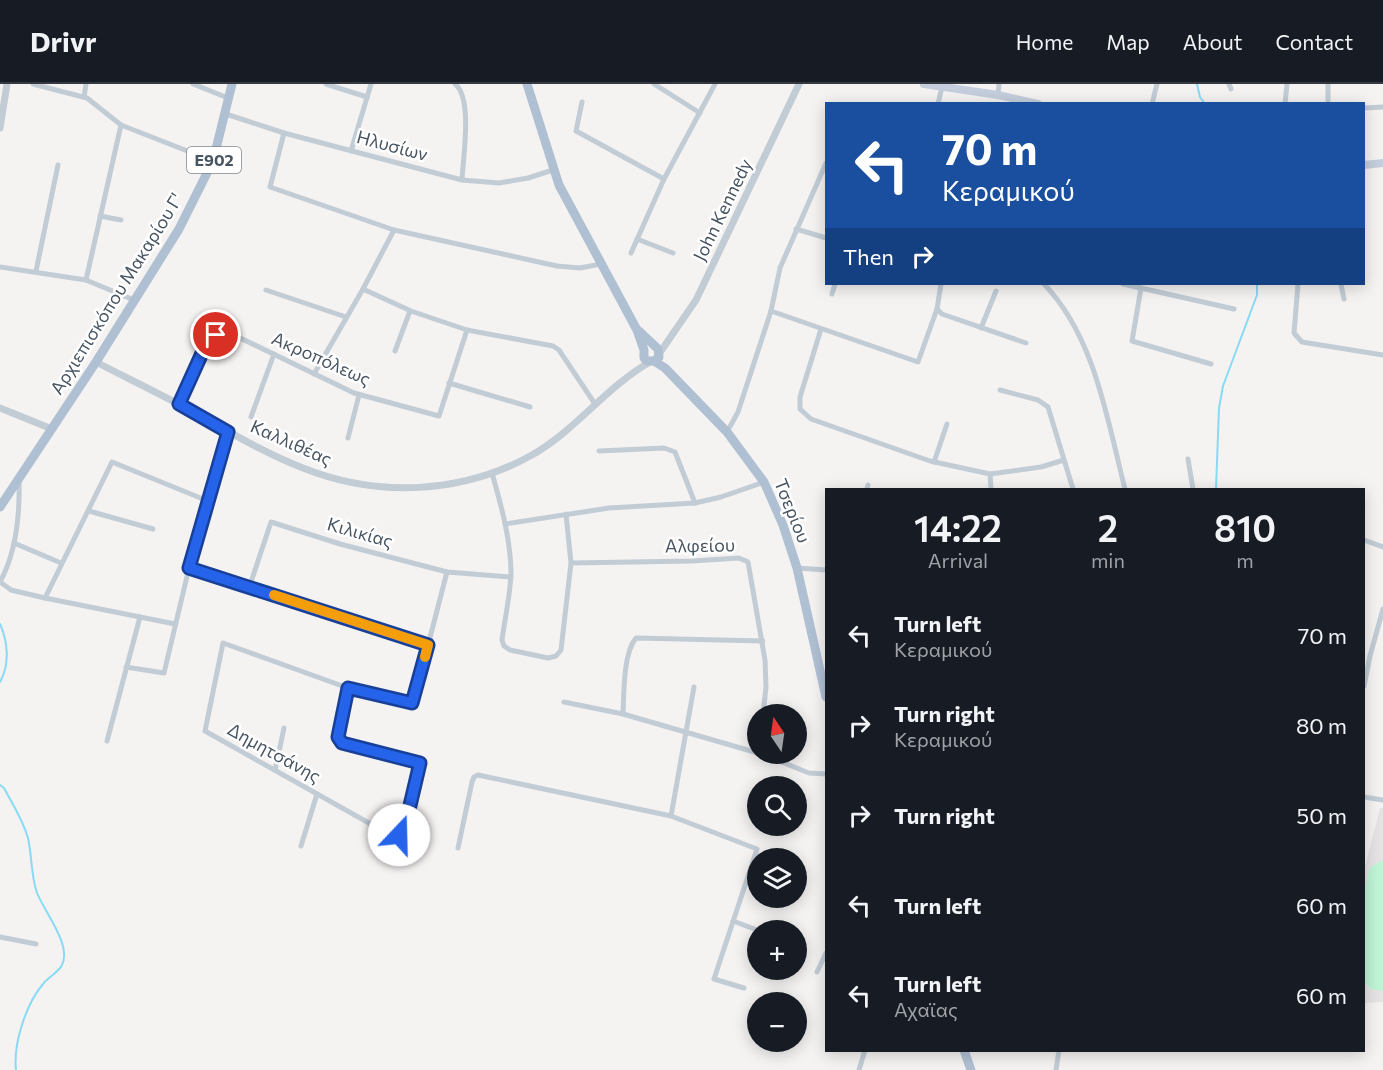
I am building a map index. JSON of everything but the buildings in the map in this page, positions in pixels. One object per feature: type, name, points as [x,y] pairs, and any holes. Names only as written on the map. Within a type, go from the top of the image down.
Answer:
[{"type":"main road","name":"Αρχιεπισκόπου Μακαρίου Γ'","points":[[0,507],[96,362],[179,229],[213,161],[232,84]]},
{"type":"main road","name":"Τσερίου","points":[[527,84],[553,170],[601,264],[652,354],[727,432],[764,482],[783,525],[797,568],[825,694]]},
{"type":"main road","points":[[924,84],[1029,102]]},
{"type":"main road","points":[[1365,165],[1383,163]]},
{"type":"main road","points":[[965,1052],[971,1070]]},
{"type":"street","points":[[0,128],[8,84]]},
{"type":"street","points":[[33,84],[84,98],[100,107],[121,125],[213,161]]},
{"type":"street","points":[[84,98],[86,84]]},
{"type":"street","points":[[193,84],[228,98]]},
{"type":"street","points":[[326,84],[367,97]]},
{"type":"street","points":[[351,151],[371,84]]},
{"type":"street","points":[[455,84],[460,88],[466,108],[462,180]]},
{"type":"street","points":[[654,84],[700,113]]},
{"type":"street","points":[[631,253],[664,179],[715,84]]},
{"type":"street","points":[[998,95],[999,84]]},
{"type":"street","points":[[1152,102],[1157,84]]},
{"type":"street","points":[[1285,102],[1287,84]]},
{"type":"street","points":[[1328,84],[1328,102]]},
{"type":"street","name":"John Kennedy","points":[[652,354],[668,340],[696,300],[798,85]]},
{"type":"street","points":[[938,102],[942,87]]},
{"type":"street","points":[[582,102],[576,131],[664,179]]},
{"type":"street","points":[[1365,108],[1383,107]]},
{"type":"street","name":"Ηλυσίων","points":[[226,114],[284,133],[462,180],[499,183],[528,178],[553,170]]},
{"type":"street","points":[[86,280],[121,125]]},
{"type":"street","points":[[284,133],[270,187],[394,230],[557,266],[580,268],[601,264]]},
{"type":"street","points":[[36,271],[58,165]]},
{"type":"street","points":[[727,432],[738,412],[771,310],[780,268],[825,167]]},
{"type":"street","points":[[100,216],[121,220]]},
{"type":"street","points":[[796,229],[825,238]]},
{"type":"street","points":[[314,374],[394,230]]},
{"type":"street","points":[[637,239],[673,253]]},
{"type":"street","points":[[0,267],[86,280],[134,300]]},
{"type":"street","points":[[832,294],[835,285]]},
{"type":"street","points":[[771,310],[918,362],[937,309],[936,302],[941,285]]},
{"type":"street","points":[[1045,285],[1067,313],[1085,348],[1101,393],[1125,488]]},
{"type":"street","points":[[1128,285],[1234,309]]},
{"type":"street","points":[[1298,285],[1294,333],[1297,338],[1302,342],[1383,355]]},
{"type":"street","points":[[1341,285],[1344,299]]},
{"type":"street","points":[[1141,288],[1132,341],[1211,364]]},
{"type":"street","points":[[363,289],[410,311],[467,330],[553,346],[559,350],[595,404]]},
{"type":"street","points":[[266,290],[346,317]]},
{"type":"street","points":[[981,328],[996,291]]},
{"type":"street","points":[[937,309],[942,314],[1026,343]]},
{"type":"street","points":[[395,351],[410,311]]},
{"type":"street","points":[[821,329],[800,397],[800,409],[811,419],[934,462],[990,474],[1041,467],[1064,460]]},
{"type":"street","name":"Ακροπόλεως","points":[[179,404],[208,340],[224,333],[232,334],[359,395],[439,416],[467,330]]},
{"type":"street","points":[[251,417],[274,354]]},
{"type":"street","name":"Καλλιθέας","points":[[96,362],[228,432],[304,469],[339,480],[385,488],[411,489],[454,483],[492,472],[531,455],[560,436],[652,354]]},
{"type":"street","points":[[449,383],[530,407]]},
{"type":"street","points":[[1000,390],[1038,400],[1048,407],[1073,488]]},
{"type":"street","points":[[348,438],[359,395]]},
{"type":"street","points":[[0,408],[52,429]]},
{"type":"street","points":[[934,462],[947,424]]},
{"type":"street","points":[[126,667],[164,673],[189,568],[228,432]]},
{"type":"street","points":[[599,451],[664,447],[675,452],[695,503]]},
{"type":"street","points":[[1188,459],[1193,488]]},
{"type":"street","points":[[45,598],[112,462],[208,501]]},
{"type":"street","points":[[492,472],[505,524],[510,560],[511,577],[502,640],[504,646],[510,650],[548,658],[559,653],[562,645],[571,563],[566,514]]},
{"type":"street","points":[[990,474],[991,488]]},
{"type":"street","points":[[19,478],[20,509],[14,543],[8,568],[0,582],[11,590],[175,624]]},
{"type":"street","points":[[505,524],[609,508],[695,503],[721,497],[764,482]]},
{"type":"street","points":[[89,511],[153,529]]},
{"type":"street","name":"Κιλικίας","points":[[249,588],[272,522],[340,544],[447,572],[511,577]]},
{"type":"street","points":[[1365,540],[1383,547]]},
{"type":"street","points":[[14,543],[62,563]]},
{"type":"street","name":"Αλφείου","points":[[571,563],[743,559],[748,562],[763,641],[766,687],[764,704]]},
{"type":"street","points":[[189,568],[428,645]]},
{"type":"street","points":[[797,568],[825,570]]},
{"type":"street","points":[[348,688],[412,703],[447,572]]},
{"type":"street","points":[[1365,681],[1383,609]]},
{"type":"street","points":[[107,741],[140,617]]},
{"type":"street","points":[[623,714],[626,672],[632,645],[636,638],[763,641]]},
{"type":"street","name":"Δημητσάνης","points":[[223,643],[348,688],[338,737],[342,743],[420,763],[404,831],[392,836],[275,770],[205,731],[223,643]]},
{"type":"street","points":[[671,816],[694,687]]},
{"type":"street","points":[[564,702],[623,714],[747,750]]},
{"type":"street","points":[[275,770],[284,728]]},
{"type":"street","points":[[786,764],[809,773],[825,774]]},
{"type":"street","points":[[458,848],[472,782],[478,775],[671,816],[756,849],[714,979],[744,988]]},
{"type":"street","points":[[301,846],[318,794]]},
{"type":"street","points":[[1365,797],[1383,800]]},
{"type":"street","points":[[733,921],[747,926]]},
{"type":"street","points":[[0,937],[36,944]]},
{"type":"street","points":[[817,972],[825,955]]},
{"type":"street","points":[[860,1070],[864,1052]]},
{"type":"street","points":[[1056,1070],[1059,1052]]},
{"type":"shaded area","points":[[1380,808],[1383,808],[1383,1002],[1365,1003],[1365,866]]},
{"type":"green space","points":[[1383,860],[1383,991],[1371,989],[1365,983],[1365,888],[1370,867]]},
{"type":"waterway","points":[[1197,84],[1204,102]]},
{"type":"waterway","points":[[1216,488],[1219,408],[1223,386],[1257,295],[1257,285]]},
{"type":"waterway","points":[[0,624],[7,653],[0,682]]},
{"type":"waterway","points":[[0,785],[4,788],[26,831],[37,893],[56,928],[64,957],[61,968],[43,984],[26,1013],[17,1048],[16,1070]]},
{"type":"slow traffic","points":[[274,595],[428,645],[425,657]]},
{"type":"route","points":[[216,335],[208,340],[179,404],[228,432],[189,568],[428,645],[412,703],[348,688],[338,737],[342,743],[420,763],[404,831],[399,835]]}]
